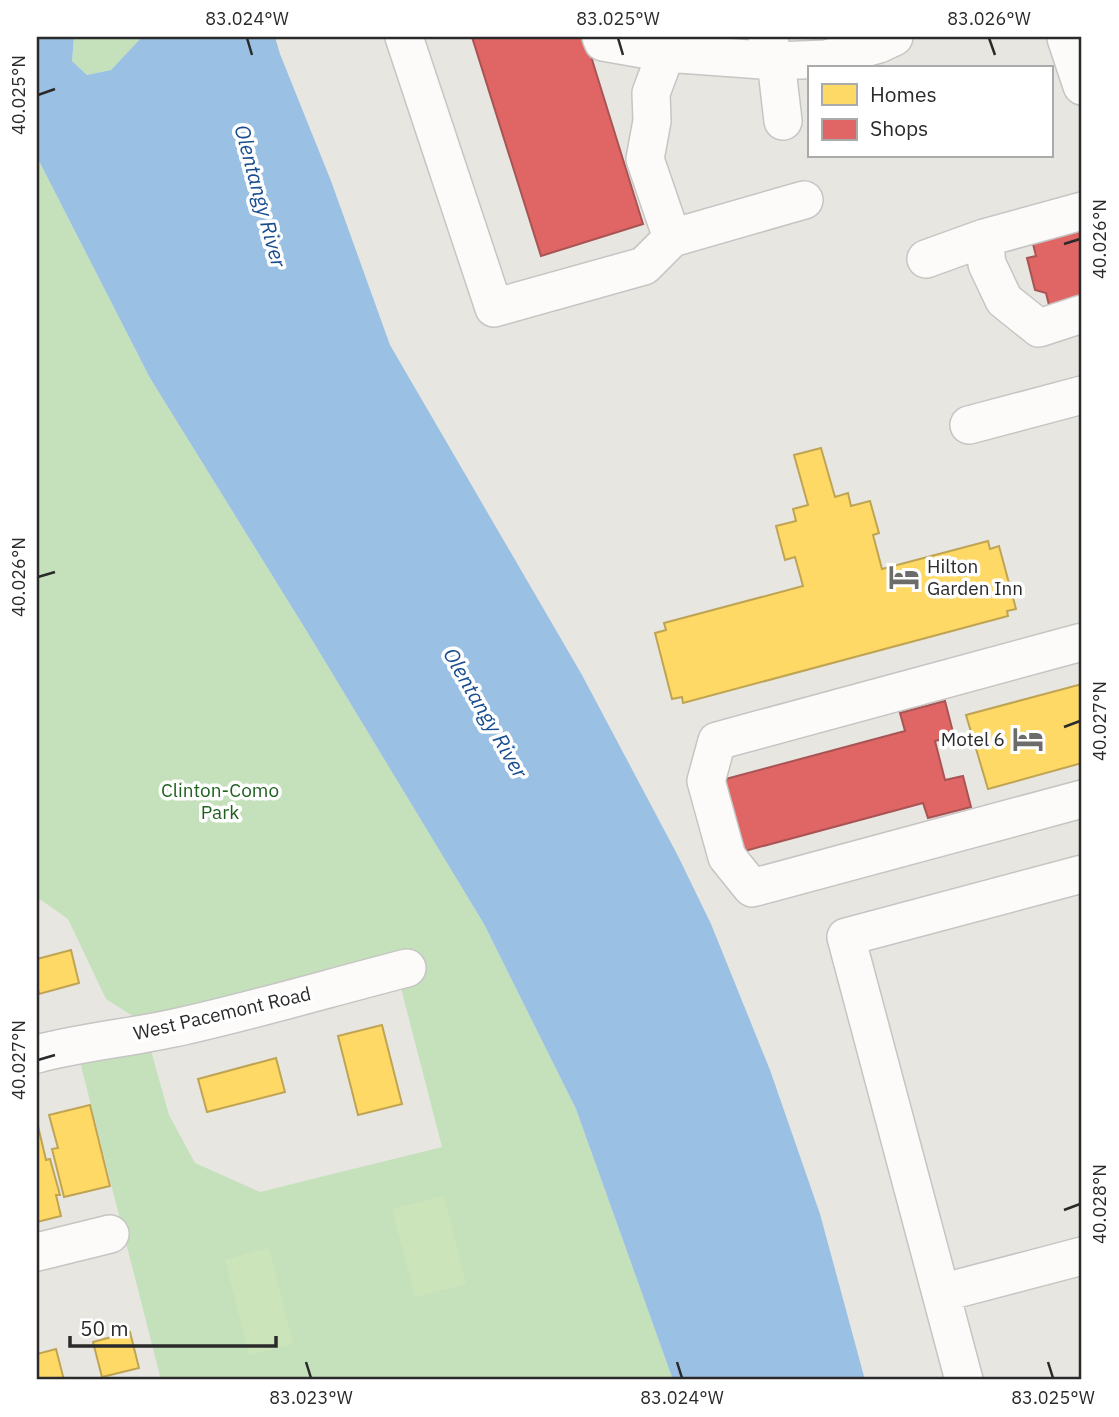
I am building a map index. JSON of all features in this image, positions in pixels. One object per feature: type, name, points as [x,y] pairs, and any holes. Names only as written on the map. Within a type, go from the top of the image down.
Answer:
[{"type":"street","points":[[404,37],[494,308],[645,266],[672,238],[804,200]]},
{"type":"street","points":[[601,37],[603,42],[666,53],[772,49],[826,59],[894,37]]},
{"type":"street","points":[[1069,37],[1066,38],[1082,86]]},
{"type":"street","points":[[772,49],[783,121]]},
{"type":"street","points":[[666,53],[651,93],[652,121],[645,159],[672,238]]},
{"type":"street","points":[[926,259],[984,238],[1082,211]]},
{"type":"street","points":[[984,238],[988,264],[1004,300],[1039,328],[1082,314]]},
{"type":"street","points":[[969,425],[1082,395]]},
{"type":"street","points":[[1082,642],[717,741],[706,781],[727,857],[752,888],[1082,799]]},
{"type":"street","points":[[964,1380],[846,937],[1082,874]]},
{"type":"street","name":"West Pacemont Road","points":[[37,1054],[71,1045],[170,1029],[407,968]]},
{"type":"street","points":[[37,1252],[110,1234]]},
{"type":"street","points":[[941,1293],[1082,1256]]},
{"type":"green space","points":[[74,37],[142,37],[111,70],[87,75],[72,61]]},
{"type":"green space","name":"Clinton-Como Park","points":[[37,157],[150,378],[484,924],[576,1109],[673,1380],[161,1380],[80,1062],[150,1047],[169,1115],[195,1163],[260,1192],[442,1147],[394,961],[139,1020],[106,999],[68,919],[41,900],[37,901]]},
{"type":"green space","points":[[444,1196],[466,1284],[415,1297],[392,1209]]},
{"type":"green space","points":[[269,1248],[293,1344],[249,1355],[225,1260]]},
{"type":"water","name":"Olentangy River","points":[[37,37],[74,37],[72,61],[87,75],[111,70],[142,37],[275,37],[390,345],[582,675],[711,924],[770,1070],[820,1214],[865,1380],[673,1380],[576,1109],[484,924],[150,378],[37,157]]},
{"type":"building: Homes","name":"Hilton Garden Inn","points":[[821,448],[835,497],[848,493],[851,506],[870,501],[879,533],[873,535],[882,569],[988,541],[990,549],[999,546],[1016,609],[1007,611],[1008,616],[683,703],[682,697],[672,699],[655,633],[666,630],[664,623],[803,586],[795,557],[785,560],[776,526],[796,521],[793,509],[808,505],[794,455]]},
{"type":"building: Homes","name":"Motel 6","points":[[1082,684],[1082,763],[988,789],[966,715]]},
{"type":"building: Homes","points":[[71,950],[79,983],[39,994],[37,959]]},
{"type":"building: Homes","points":[[382,1025],[402,1104],[358,1115],[338,1036]]},
{"type":"building: Homes","points":[[276,1058],[285,1092],[207,1112],[198,1079]]},
{"type":"building: Homes","points":[[90,1105],[110,1186],[64,1197],[52,1149],[58,1148],[49,1115]]},
{"type":"building: Homes","points":[[37,1122],[46,1160],[50,1159],[60,1195],[56,1195],[61,1216],[37,1222]]},
{"type":"building: Homes","points":[[130,1332],[139,1368],[102,1377],[93,1342]]},
{"type":"building: Homes","points":[[56,1349],[64,1380],[37,1380],[37,1354]]},
{"type":"building: Shops","points":[[472,37],[585,37],[643,224],[541,256]]},
{"type":"building: Shops","points":[[1082,224],[1082,301],[1050,309],[1046,293],[1035,290],[1027,258],[1036,256],[1031,236]]},
{"type":"building: Shops","points":[[945,701],[954,736],[935,741],[945,780],[963,776],[971,807],[928,818],[923,803],[741,852],[722,780],[905,731],[900,713]]},
{"type":"place","name":"Hilton Garden Inn","points":[[904,577]]},
{"type":"place","name":"Motel 6","points":[[1028,739]]}]
